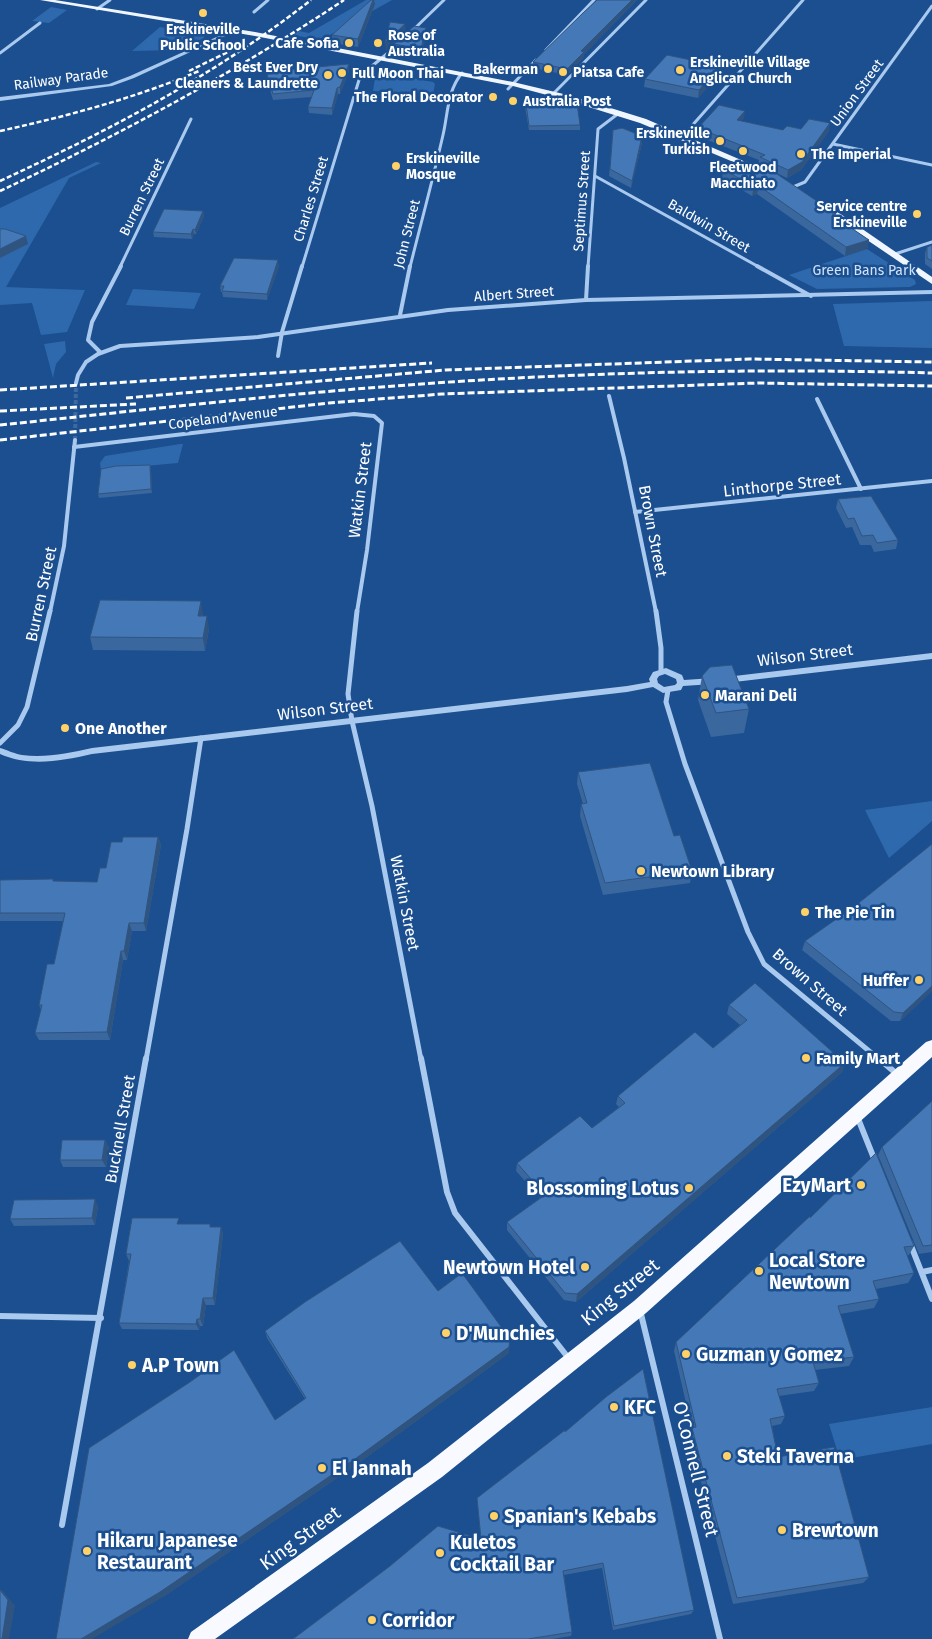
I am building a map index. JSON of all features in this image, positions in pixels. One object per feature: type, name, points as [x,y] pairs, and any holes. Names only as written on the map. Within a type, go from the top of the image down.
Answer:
[{"type":"highway","name":"King Street","points":[[198,1639],[435,1470],[570,1360],[640,1307],[932,1047]]},
{"type":"main road","points":[[43,0],[292,41],[319,52],[380,61],[552,96],[617,114],[667,131],[769,174]]},
{"type":"main road","points":[[785,182],[797,189]]},
{"type":"main road","points":[[816,202],[932,281]]},
{"type":"street","points":[[97,9],[110,0]]},
{"type":"street","points":[[254,12],[268,0]]},
{"type":"street","points":[[408,35],[444,0]]},
{"type":"street","points":[[546,50],[594,0]]},
{"type":"street","points":[[552,96],[646,0]]},
{"type":"street","points":[[682,137],[803,0]]},
{"type":"street","name":"Union Street","points":[[797,189],[805,182],[932,6]]},
{"type":"street","points":[[0,53],[40,23]]},
{"type":"street","name":"Railway Parade","points":[[0,99],[110,85],[140,74],[234,31]]},
{"type":"street","name":"Charles Street","points":[[278,356],[282,332],[360,80],[366,70],[380,61],[403,40]]},
{"type":"street","points":[[510,86],[539,57]]},
{"type":"street","name":"John Street","points":[[400,315],[404,290],[443,134],[450,95],[459,76]]},
{"type":"street","name":"Septimus Street","points":[[586,300],[598,129],[617,114]]},
{"type":"street","name":"Burren Street","points":[[100,352],[88,340],[90,327],[118,273],[191,119]]},
{"type":"street","points":[[833,144],[932,165]]},
{"type":"street","name":"Baldwin Street","points":[[595,176],[811,296]]},
{"type":"street","points":[[895,254],[932,242]]},
{"type":"street","name":"Albert Street","points":[[100,352],[132,344],[258,337],[400,315],[586,300],[932,292]]},
{"type":"street","points":[[76,383],[81,367],[100,352]]},
{"type":"street","name":"Brown Street","points":[[609,396],[622,444],[664,659],[661,672]]},
{"type":"street","points":[[817,400],[861,489]]},
{"type":"street","name":"Copeland Avenue","points":[[74,447],[354,414],[374,416]]},
{"type":"street","name":"Watkin Street","points":[[374,416],[382,423],[352,647],[348,694],[352,720],[372,806],[446,1192],[455,1213],[570,1360]]},
{"type":"street","name":"Burren Street","points":[[0,743],[18,725],[27,707],[39,659],[64,546],[74,440]]},
{"type":"street","name":"Linthorpe Street","points":[[635,512],[932,481]]},
{"type":"street","name":"Wilson Street","points":[[681,683],[932,656]]},
{"type":"street","points":[[666,671],[676,674],[681,683],[675,689],[659,688],[654,684],[654,677],[661,672],[666,671]]},
{"type":"street","name":"Wilson Street","points":[[0,751],[18,758],[48,758],[352,720],[627,690],[654,684]]},
{"type":"street","name":"Brown Street","points":[[668,690],[666,702],[686,764],[748,932],[764,964],[899,1075]]},
{"type":"street","name":"Bucknell Street","points":[[62,1525],[101,1318],[186,839],[201,738]]},
{"type":"street","points":[[856,1113],[877,1166]]},
{"type":"street","points":[[907,1236],[932,1299]]},
{"type":"street","points":[[922,1272],[932,1270]]},
{"type":"street","name":"O'Connell Street","points":[[640,1307],[720,1639]]},
{"type":"street","points":[[0,1316],[101,1318]]},
{"type":"green space","points":[[366,0],[392,0],[321,40],[293,35],[299,31],[309,33]]},
{"type":"green space","points":[[51,7],[67,10],[49,23],[32,21]]},
{"type":"green space","points":[[160,27],[204,34],[204,38],[177,50],[132,51]]},
{"type":"green space","points":[[395,75],[433,82],[435,84],[433,94],[373,91],[375,78]]},
{"type":"green space","points":[[96,162],[101,163],[69,178],[6,287],[85,290],[67,332],[41,335],[32,303],[0,305],[0,208]]},
{"type":"green space","name":"Green Bans Park","points":[[867,249],[915,280],[916,284],[910,287],[817,289],[789,275]]},
{"type":"green space","points":[[133,289],[201,293],[194,309],[126,305]]},
{"type":"green space","name":"Green Bans Park","points":[[932,301],[932,348],[844,346],[833,304]]},
{"type":"green space","points":[[65,341],[66,352],[56,364],[53,378],[44,344]]},
{"type":"green space","points":[[183,444],[178,463],[101,470],[100,463],[105,456]]},
{"type":"green space","points":[[932,801],[932,821],[889,858],[865,810]]},
{"type":"green space","points":[[932,1407],[932,1444],[840,1460],[829,1424]]},
{"type":"building","points":[[373,0],[358,39],[332,35]]},
{"type":"building","points":[[597,0],[632,0],[581,51],[584,52],[567,69],[533,62],[583,13]]},
{"type":"building","points":[[390,22],[405,24],[385,43]]},
{"type":"building","points":[[414,26],[426,28],[421,49],[394,44]]},
{"type":"building","points":[[667,55],[720,66],[699,90],[645,79]]},
{"type":"building","points":[[349,64],[340,87],[337,88],[332,108],[308,107],[314,90],[273,94],[267,74],[285,70]]},
{"type":"building","points":[[525,97],[548,103],[577,103],[580,125],[529,126]]},
{"type":"building","points":[[719,105],[745,111],[737,120],[783,130],[787,126],[801,129],[809,119],[830,123],[802,162],[788,170],[760,157],[765,155],[698,128]]},
{"type":"building","points":[[622,128],[642,136],[632,181],[610,169],[613,130]]},
{"type":"building","points":[[746,161],[774,172],[836,214],[832,215],[869,240],[846,247],[759,186],[754,187],[723,169]]},
{"type":"building","points":[[164,209],[203,211],[195,230],[193,229],[191,234],[153,232]]},
{"type":"building","points":[[0,229],[5,229],[26,236],[0,249]]},
{"type":"building","points":[[932,245],[932,261],[927,258],[927,247]]},
{"type":"building","points":[[234,258],[278,260],[267,294],[222,291],[224,286],[220,286]]},
{"type":"building","points":[[150,465],[151,489],[98,494],[101,469],[116,466]]},
{"type":"building","points":[[871,496],[898,540],[877,543],[873,535],[862,536],[854,518],[848,519],[838,499]]},
{"type":"building","points":[[100,600],[201,601],[198,616],[207,616],[203,638],[90,637]]},
{"type":"building","points":[[732,665],[749,709],[716,713],[702,676],[710,667]]},
{"type":"building","points":[[650,763],[674,836],[680,835],[692,871],[605,883],[581,804],[587,803],[578,772]]},
{"type":"building","points":[[123,837],[158,837],[144,923],[129,923],[124,951],[121,951],[107,1032],[35,1033],[42,1005],[39,1005],[47,964],[54,964],[65,913],[0,913],[0,880],[53,879],[53,881],[97,882],[100,868],[106,868],[111,842],[122,842]]},
{"type":"building","points":[[932,844],[932,986],[903,1013],[894,1012],[805,941],[855,906]]},
{"type":"building","points":[[755,983],[845,1063],[577,1294],[565,1293],[507,1222],[545,1195],[517,1163],[580,1116],[592,1128],[625,1103],[618,1096],[695,1032],[713,1048],[747,1020],[729,1005]]},
{"type":"building","points":[[932,1101],[932,1245],[923,1246],[882,1147]]},
{"type":"building","points":[[62,1140],[105,1140],[102,1160],[60,1160]]},
{"type":"building","points":[[876,1153],[914,1246],[904,1247],[914,1273],[873,1281],[879,1299],[838,1306],[854,1357],[813,1362],[819,1383],[777,1389],[785,1416],[770,1419],[778,1457],[834,1447],[869,1577],[737,1598],[692,1428],[696,1427],[676,1342],[810,1216],[810,1218]]},
{"type":"building","points":[[95,1199],[92,1218],[10,1219],[14,1200]]},
{"type":"building","points":[[132,1218],[179,1218],[177,1224],[210,1224],[210,1227],[221,1227],[213,1298],[203,1298],[200,1319],[197,1319],[196,1324],[119,1323],[131,1254],[126,1254]]},
{"type":"building","points":[[400,1241],[438,1291],[462,1273],[510,1339],[509,1347],[355,1459],[160,1592],[81,1639],[56,1639],[89,1448],[190,1382],[234,1350],[275,1420],[306,1398],[265,1331],[305,1302]]},
{"type":"building","points":[[643,1369],[694,1610],[614,1626],[603,1563],[563,1571],[572,1632],[528,1639],[293,1639],[390,1566],[438,1526],[481,1539],[477,1498],[565,1430],[565,1432]]},
{"type":"building","points":[[0,1590],[8,1600],[2,1639],[0,1639]]},
{"type":"tunnel","points":[[75,440],[76,383]]},
{"type":"railway","points":[[0,181],[82,142],[161,100],[237,53],[311,0]]},
{"type":"railway","points":[[0,191],[88,148],[175,102],[261,53],[344,0]]},
{"type":"railway","points":[[189,71],[232,50]]},
{"type":"railway","points":[[0,131],[101,105],[150,90],[199,71]]},
{"type":"railway","points":[[126,398],[445,370],[750,359],[932,362]]},
{"type":"railway","points":[[0,390],[432,363]]},
{"type":"railway","points":[[0,425],[305,394],[407,385],[538,377],[735,371],[932,373]]},
{"type":"railway","points":[[0,440],[329,403],[442,394],[758,383],[932,386]]},
{"type":"railway","points":[[0,411],[136,404]]},
{"type":"place","name":"Erskineville Public School","points":[[203,13]]},
{"type":"place","name":"Cafe Sofia","points":[[349,43]]},
{"type":"place","name":"Rose of Australia","points":[[378,43]]},
{"type":"place","name":"Bakerman","points":[[548,69]]},
{"type":"place","name":"Erskineville Village Anglican Church","points":[[680,70]]},
{"type":"place","name":"Piatsa Cafe","points":[[563,72]]},
{"type":"place","name":"Full Moon Thai","points":[[342,73]]},
{"type":"place","name":"Best Ever Dry Cleaners & Laundrette","points":[[328,75]]},
{"type":"place","name":"The Floral Decorator","points":[[493,97]]},
{"type":"place","name":"Australia Post","points":[[513,101]]},
{"type":"place","name":"Erskineville Turkish","points":[[720,141]]},
{"type":"place","name":"Fleetwood Macchiato","points":[[743,151]]},
{"type":"place","name":"The Imperial","points":[[801,154]]},
{"type":"place","name":"Erskineville Mosque","points":[[396,166]]},
{"type":"place","name":"Service centre Erskineville","points":[[917,214]]},
{"type":"place","name":"Marani Deli","points":[[705,695]]},
{"type":"place","name":"One Another","points":[[65,728]]},
{"type":"place","name":"Newtown Library","points":[[641,871]]},
{"type":"place","name":"The Pie Tin","points":[[805,912]]},
{"type":"place","name":"Huffer","points":[[919,980]]},
{"type":"place","name":"Family Mart","points":[[806,1058]]},
{"type":"place","name":"EzyMart","points":[[861,1185]]},
{"type":"place","name":"Blossoming Lotus","points":[[689,1188]]},
{"type":"place","name":"Newtown Hotel","points":[[585,1267]]},
{"type":"place","name":"Local Store Newtown","points":[[759,1271]]},
{"type":"place","name":"D'Munchies","points":[[446,1333]]},
{"type":"place","name":"Guzman y Gomez","points":[[686,1354]]},
{"type":"place","name":"A.P Town","points":[[132,1365]]},
{"type":"place","name":"KFC","points":[[614,1407]]},
{"type":"place","name":"Steki Taverna","points":[[727,1456]]},
{"type":"place","name":"El Jannah","points":[[322,1468]]},
{"type":"place","name":"Spanian's Kebabs","points":[[494,1516]]},
{"type":"place","name":"Brewtown","points":[[782,1530]]},
{"type":"place","name":"Hikaru Japanese Restaurant","points":[[87,1551]]},
{"type":"place","name":"Kuletos Cocktail Bar","points":[[440,1553]]},
{"type":"place","name":"Corridor","points":[[372,1620]]}]
